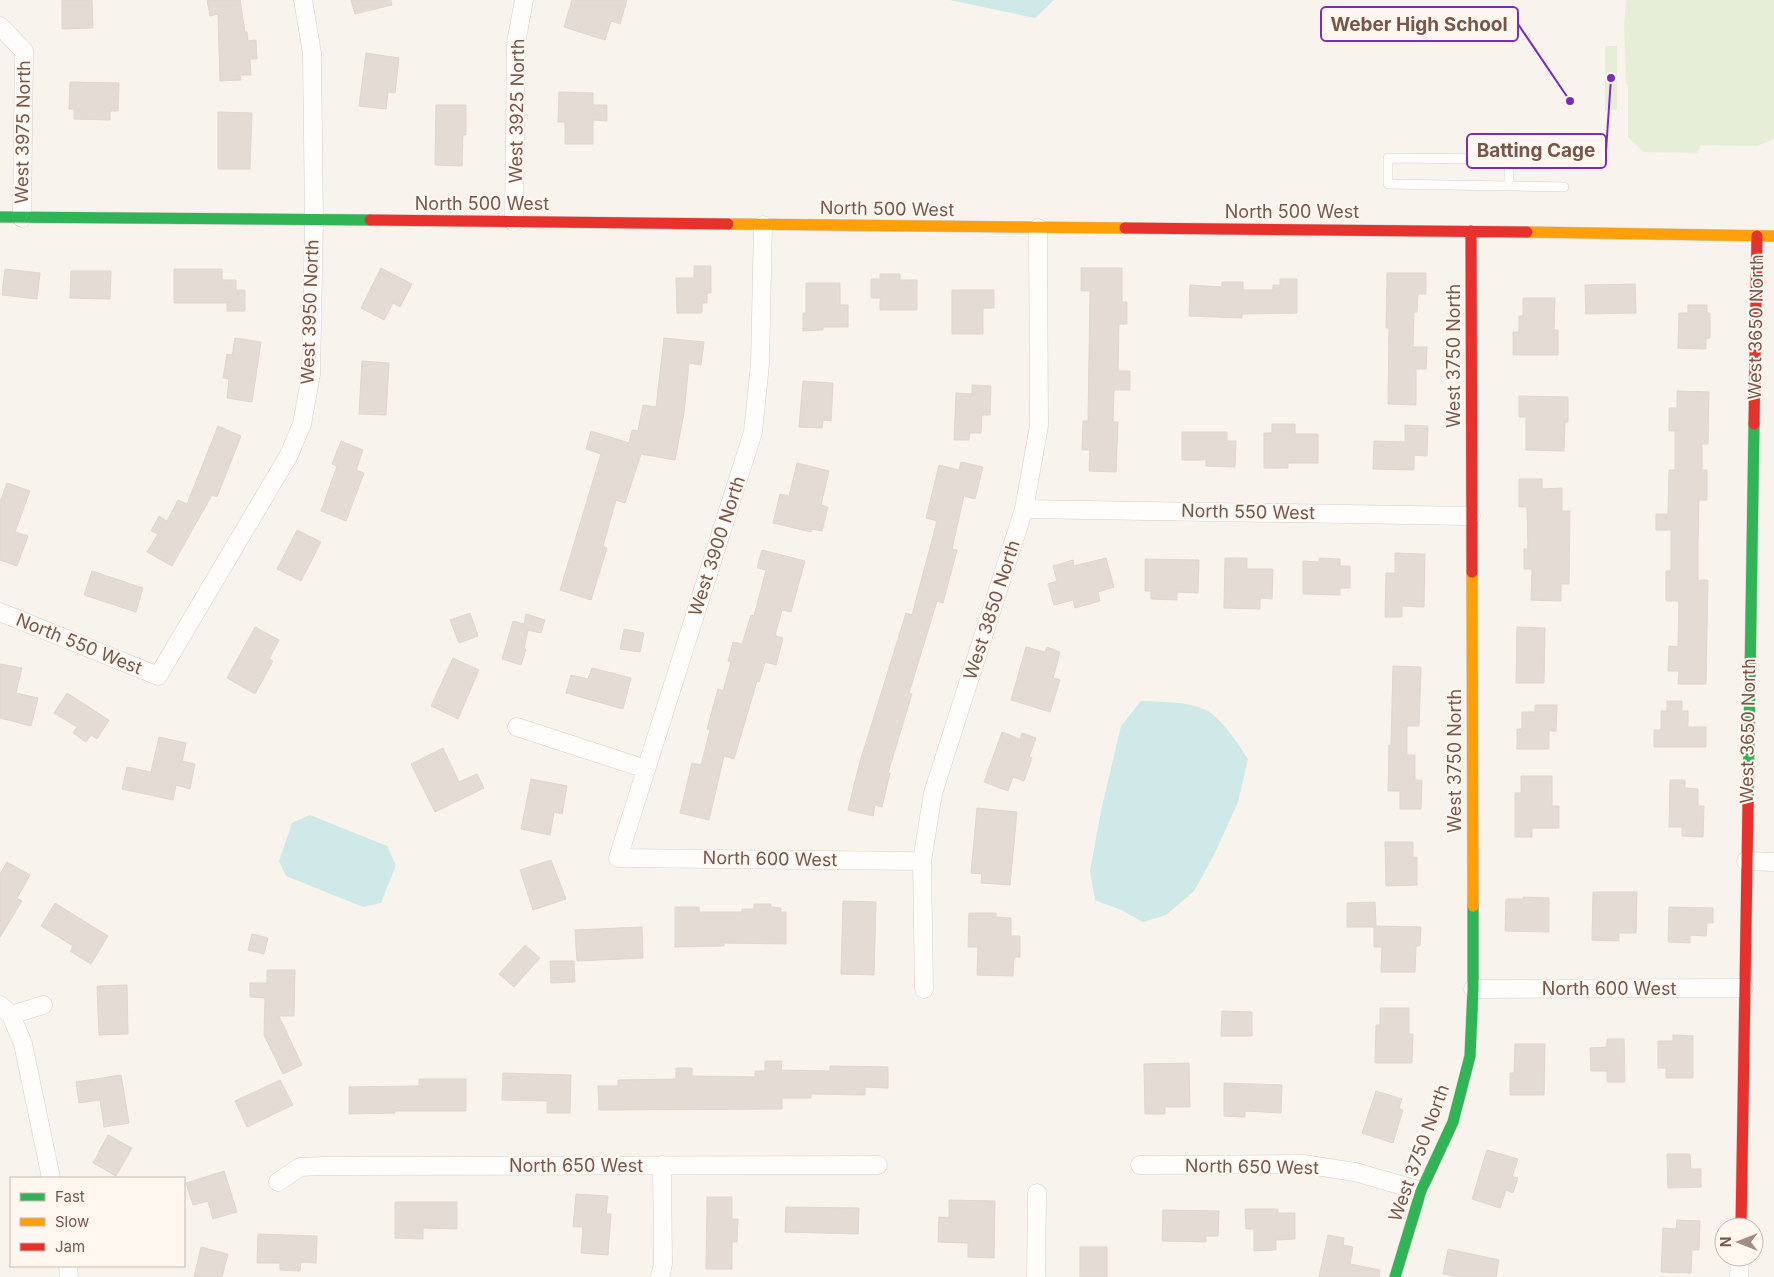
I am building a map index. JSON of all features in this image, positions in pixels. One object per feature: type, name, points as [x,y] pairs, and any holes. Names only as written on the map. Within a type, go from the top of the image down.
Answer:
[{"type":"street","name":"West 3950 North","points":[[158,676],[289,455],[302,424],[311,374],[314,221],[312,53],[303,0]]},
{"type":"street","name":"West 3925 North","points":[[514,222],[516,43],[524,0]]},
{"type":"street","name":"West 3975 North","points":[[0,26],[24,51],[22,218]]},
{"type":"street","name":"North 500 West","points":[[0,217],[1471,231],[1774,236]]},
{"type":"street","name":"West 3900 North","points":[[618,858],[753,432],[760,364],[763,225]]},
{"type":"street","name":"West 3850 North","points":[[924,988],[922,861],[933,794],[1024,509],[1039,426],[1038,228]]},
{"type":"street","name":"West 3750 North","points":[[1395,1277],[1421,1192],[1453,1122],[1470,1056],[1473,989],[1471,231]]},
{"type":"street","name":"West 3650 North","points":[[1740,1217],[1757,236]]},
{"type":"street","name":"North 550 West","points":[[1024,509],[1471,516]]},
{"type":"street","name":"North 550 West","points":[[0,612],[158,676]]},
{"type":"street","points":[[517,727],[646,769]]},
{"type":"street","name":"North 600 West","points":[[618,858],[922,861]]},
{"type":"street","points":[[1746,861],[1774,862]]},
{"type":"street","name":"North 600 West","points":[[1473,989],[1744,988]]},
{"type":"street","points":[[43,1004],[6,1010],[23,1044],[51,1177]]},
{"type":"street","name":"North 650 West","points":[[1140,1165],[1303,1164],[1355,1172],[1421,1192]]},
{"type":"street","name":"North 650 West","points":[[278,1182],[300,1167],[878,1165]]},
{"type":"street","points":[[660,1277],[663,1264],[662,1166]]},
{"type":"street","points":[[1036,1277],[1037,1192]]},
{"type":"lane","points":[[1509,186],[1509,159],[1388,158],[1388,184],[1564,187]]},
{"type":"green space","points":[[1626,0],[1774,0],[1774,139],[1757,146],[1701,145],[1697,153],[1644,152],[1628,137],[1628,85],[1626,84],[1624,28]]},
{"type":"green space","points":[[1605,46],[1617,46],[1617,110],[1605,110]]},
{"type":"water","points":[[950,0],[1054,0],[1035,18]]},
{"type":"water","points":[[1141,701],[1182,703],[1206,710],[1224,725],[1248,759],[1238,802],[1214,855],[1194,891],[1166,915],[1143,922],[1121,910],[1095,900],[1090,871],[1101,811],[1121,726]]},
{"type":"water","points":[[310,815],[387,846],[396,865],[381,903],[363,907],[286,876],[279,861],[292,823]]},
{"type":"building","points":[[62,0],[92,0],[93,28],[62,29]]},
{"type":"building","points":[[207,0],[240,0],[248,41],[256,40],[257,59],[250,59],[251,75],[240,75],[241,80],[220,81],[218,14],[210,16]]},
{"type":"building","points":[[351,0],[391,0],[392,5],[355,14]]},
{"type":"building","points":[[572,0],[627,0],[620,24],[611,21],[605,40],[564,27]]},
{"type":"building","points":[[366,53],[399,58],[395,93],[388,92],[386,109],[359,106]]},
{"type":"building","points":[[70,82],[119,83],[118,111],[110,111],[110,120],[74,119],[74,109],[69,109]]},
{"type":"building","points":[[559,92],[593,93],[593,105],[607,105],[607,121],[593,120],[593,144],[565,144],[565,122],[558,122]]},
{"type":"building","points":[[436,105],[466,105],[466,135],[463,135],[462,166],[435,165]]},
{"type":"building","points":[[218,112],[252,113],[250,169],[218,169]]},
{"type":"building","points":[[694,266],[711,266],[711,293],[707,293],[707,303],[702,303],[702,313],[677,313],[676,278],[694,278]]},
{"type":"building","points":[[381,268],[412,284],[400,307],[393,303],[384,320],[361,308]]},
{"type":"building","points":[[1081,268],[1122,268],[1122,302],[1127,302],[1127,324],[1119,324],[1118,371],[1130,371],[1130,390],[1114,390],[1113,422],[1118,422],[1116,472],[1089,471],[1090,450],[1082,450],[1083,421],[1088,421],[1090,291],[1081,291]]},
{"type":"building","points":[[5,269],[40,273],[37,299],[2,295]]},
{"type":"building","points":[[174,269],[222,269],[222,280],[236,280],[236,290],[245,290],[245,311],[227,311],[227,303],[174,303]]},
{"type":"building","points":[[71,271],[111,271],[110,299],[70,298]]},
{"type":"building","points":[[1387,273],[1426,273],[1426,294],[1418,294],[1417,312],[1414,312],[1413,347],[1427,347],[1426,369],[1416,369],[1416,405],[1388,404],[1389,328],[1386,328]]},
{"type":"building","points":[[880,274],[900,274],[900,280],[917,280],[917,310],[880,310],[880,298],[871,298],[871,279],[880,279]]},
{"type":"building","points":[[1280,279],[1297,279],[1297,313],[1242,314],[1242,318],[1189,316],[1190,285],[1222,287],[1222,282],[1243,282],[1243,290],[1273,290],[1273,285],[1280,285]]},
{"type":"building","points":[[806,283],[840,283],[840,305],[848,305],[848,327],[823,327],[823,330],[803,331],[803,313],[806,313]]},
{"type":"building","points":[[1635,284],[1636,313],[1586,314],[1585,285]]},
{"type":"building","points":[[952,290],[994,290],[994,308],[983,308],[983,334],[952,334]]},
{"type":"building","points":[[1523,298],[1555,298],[1554,330],[1558,330],[1558,355],[1513,355],[1513,332],[1519,332],[1519,316],[1523,316]]},
{"type":"building","points":[[1688,305],[1707,305],[1707,313],[1710,313],[1710,338],[1706,339],[1706,349],[1678,348],[1679,313],[1688,313]]},
{"type":"building","points":[[235,338],[261,342],[252,402],[227,398],[229,379],[223,378],[227,354],[232,355]]},
{"type":"building","points":[[664,338],[704,342],[701,365],[689,363],[684,413],[675,460],[641,454],[625,503],[616,500],[603,546],[607,548],[591,600],[560,590],[601,454],[586,449],[591,431],[629,443],[632,430],[638,431],[643,405],[656,407]]},
{"type":"building","points":[[362,361],[389,363],[386,415],[359,414]]},
{"type":"building","points":[[803,381],[833,383],[831,421],[823,420],[822,428],[799,427]]},
{"type":"building","points":[[972,385],[991,386],[990,415],[982,415],[981,433],[970,433],[969,440],[954,440],[956,393],[972,394]]},
{"type":"building","points":[[1677,391],[1709,392],[1708,444],[1702,444],[1702,470],[1707,470],[1707,500],[1699,500],[1698,543],[1698,580],[1708,580],[1706,684],[1678,684],[1679,671],[1668,671],[1669,646],[1678,647],[1679,601],[1666,601],[1666,571],[1671,571],[1671,530],[1656,530],[1656,514],[1668,514],[1669,470],[1675,470],[1675,431],[1669,431],[1669,408],[1677,408]]},
{"type":"building","points":[[1519,396],[1568,397],[1568,422],[1565,422],[1564,451],[1526,450],[1526,417],[1519,417]]},
{"type":"building","points":[[1272,424],[1295,424],[1295,434],[1318,434],[1318,463],[1288,463],[1288,468],[1264,468],[1264,433],[1272,433]]},
{"type":"building","points":[[1405,425],[1428,426],[1427,456],[1414,455],[1414,470],[1373,469],[1374,441],[1405,442]]},
{"type":"building","points":[[218,426],[241,436],[217,497],[212,495],[172,566],[147,552],[158,534],[151,531],[159,516],[167,521],[178,500],[187,504]]},
{"type":"building","points":[[1182,432],[1227,432],[1227,441],[1236,441],[1235,467],[1206,466],[1206,460],[1182,460]]},
{"type":"building","points":[[341,441],[363,450],[356,470],[364,473],[346,521],[321,511],[337,466],[332,464]]},
{"type":"building","points":[[961,462],[983,467],[975,499],[964,496],[952,549],[957,550],[943,603],[937,601],[909,693],[912,694],[888,773],[890,773],[882,807],[875,805],[873,816],[848,810],[859,765],[906,613],[912,615],[937,521],[926,518],[939,465],[959,470]]},
{"type":"building","points":[[797,463],[829,471],[821,505],[828,507],[822,531],[812,529],[811,532],[773,523],[780,494],[789,496]]},
{"type":"building","points":[[1519,479],[1542,479],[1542,489],[1562,488],[1562,511],[1570,511],[1569,584],[1561,584],[1561,601],[1531,600],[1532,569],[1524,569],[1524,549],[1528,549],[1527,507],[1519,507]]},
{"type":"building","points":[[7,483],[30,491],[15,532],[28,536],[17,566],[0,560],[0,502]]},
{"type":"building","points":[[297,530],[321,542],[301,581],[277,569]]},
{"type":"building","points":[[762,550],[805,561],[791,612],[782,610],[775,636],[783,638],[776,665],[765,662],[759,682],[757,681],[734,759],[724,756],[709,820],[680,813],[692,763],[701,765],[710,730],[707,729],[718,689],[723,691],[731,662],[728,661],[733,642],[742,644],[751,615],[754,616],[766,570],[757,568]]},
{"type":"building","points":[[1395,553],[1425,554],[1424,607],[1402,606],[1402,617],[1385,617],[1386,573],[1395,573]]},
{"type":"building","points":[[1106,558],[1114,587],[1098,592],[1100,601],[1075,608],[1073,600],[1054,605],[1048,584],[1057,581],[1053,566],[1073,560],[1074,566]]},
{"type":"building","points":[[1225,558],[1247,558],[1247,569],[1273,569],[1272,599],[1260,598],[1260,609],[1224,608]]},
{"type":"building","points":[[1319,558],[1340,559],[1340,566],[1350,566],[1350,588],[1340,588],[1340,595],[1303,594],[1303,561],[1319,562]]},
{"type":"building","points":[[1145,559],[1199,560],[1198,593],[1177,592],[1177,600],[1151,599],[1151,591],[1145,591]]},
{"type":"building","points":[[92,571],[143,588],[136,612],[84,595]]},
{"type":"building","points":[[470,613],[478,636],[459,643],[450,620]]},
{"type":"building","points":[[526,614],[545,620],[541,633],[528,630],[524,649],[526,649],[521,665],[502,659],[513,621],[524,624]]},
{"type":"building","points":[[255,627],[279,640],[269,659],[273,661],[255,694],[227,678]]},
{"type":"building","points":[[1517,627],[1545,628],[1544,683],[1516,683]]},
{"type":"building","points":[[624,629],[644,633],[640,652],[620,649]]},
{"type":"building","points":[[1026,647],[1045,652],[1047,647],[1060,652],[1053,678],[1060,680],[1050,712],[1011,700]]},
{"type":"building","points":[[453,658],[479,670],[458,719],[431,706]]},
{"type":"building","points":[[0,664],[22,668],[16,693],[38,698],[31,726],[0,718]]},
{"type":"building","points":[[1393,666],[1421,667],[1419,726],[1407,726],[1407,755],[1415,755],[1415,780],[1422,780],[1421,809],[1400,809],[1400,791],[1388,791]]},
{"type":"building","points":[[592,668],[631,678],[623,709],[566,693],[571,675],[588,679]]},
{"type":"building","points":[[67,693],[109,720],[97,739],[91,735],[86,742],[73,733],[77,727],[54,713]]},
{"type":"building","points":[[1667,701],[1682,701],[1682,711],[1688,711],[1688,727],[1706,727],[1706,747],[1654,747],[1654,730],[1661,730],[1661,711],[1667,711]]},
{"type":"building","points":[[1535,705],[1557,705],[1556,731],[1549,731],[1549,749],[1517,749],[1517,729],[1522,729],[1522,712],[1535,712]]},
{"type":"building","points":[[1002,732],[1020,739],[1022,733],[1036,738],[1029,757],[1032,758],[1024,781],[1013,777],[1008,791],[984,782]]},
{"type":"building","points":[[159,737],[186,743],[182,761],[195,764],[190,789],[176,785],[173,800],[122,789],[127,767],[151,772]]},
{"type":"building","points":[[443,748],[459,782],[477,774],[484,788],[435,812],[411,764]]},
{"type":"building","points":[[1521,776],[1552,776],[1552,806],[1559,806],[1559,828],[1532,828],[1532,837],[1515,837],[1515,793],[1521,793]]},
{"type":"building","points":[[531,779],[567,786],[562,814],[554,812],[550,835],[521,829]]},
{"type":"building","points":[[1670,780],[1685,780],[1685,788],[1698,789],[1698,806],[1704,806],[1703,837],[1682,836],[1682,827],[1669,827]]},
{"type":"building","points":[[977,808],[1017,812],[1010,885],[981,883],[982,874],[971,873]]},
{"type":"building","points":[[1385,842],[1413,842],[1413,858],[1417,857],[1417,885],[1386,886]]},
{"type":"building","points":[[551,860],[566,899],[533,910],[520,870]]},
{"type":"building","points":[[7,862],[30,875],[17,898],[22,901],[0,937],[0,874]]},
{"type":"building","points":[[1593,892],[1637,892],[1636,933],[1619,933],[1619,941],[1592,940]]},
{"type":"building","points":[[1523,897],[1549,898],[1549,932],[1505,931],[1506,899],[1523,899]]},
{"type":"building","points":[[843,901],[876,902],[874,975],[841,974]]},
{"type":"building","points":[[1375,902],[1376,926],[1421,927],[1420,946],[1416,946],[1415,972],[1381,972],[1382,947],[1374,947],[1374,927],[1347,927],[1347,903]]},
{"type":"building","points":[[55,903],[108,936],[91,964],[70,951],[73,946],[41,926]]},
{"type":"building","points":[[754,904],[771,904],[771,907],[781,908],[781,912],[786,912],[786,944],[724,943],[724,946],[675,947],[675,907],[699,907],[699,912],[742,912],[742,909],[754,909]]},
{"type":"building","points":[[1669,907],[1713,908],[1713,923],[1707,923],[1706,936],[1690,935],[1690,943],[1668,942]]},
{"type":"building","points":[[969,913],[996,913],[996,917],[1011,918],[1011,936],[1020,936],[1020,957],[1014,957],[1013,976],[977,975],[978,947],[968,947]]},
{"type":"building","points":[[642,927],[643,958],[577,961],[575,930]]},
{"type":"building","points":[[252,934],[268,938],[264,954],[248,950]]},
{"type":"building","points":[[525,945],[540,958],[514,987],[499,974]]},
{"type":"building","points":[[550,961],[574,961],[575,982],[551,983]]},
{"type":"building","points":[[267,970],[295,970],[294,1016],[279,1016],[302,1065],[283,1074],[264,1035],[265,998],[250,997],[250,983],[267,983]]},
{"type":"building","points":[[127,985],[128,1034],[99,1035],[97,986]]},
{"type":"building","points":[[1380,1008],[1409,1008],[1409,1034],[1413,1034],[1412,1063],[1375,1063],[1376,1025],[1380,1025]]},
{"type":"building","points":[[1222,1011],[1252,1012],[1252,1036],[1221,1036]]},
{"type":"building","points":[[1673,1035],[1693,1036],[1693,1078],[1666,1078],[1666,1068],[1658,1068],[1658,1041],[1673,1041]]},
{"type":"building","points":[[1607,1039],[1624,1039],[1625,1082],[1607,1082],[1607,1071],[1591,1071],[1590,1048],[1607,1047]]},
{"type":"building","points":[[1515,1044],[1545,1044],[1544,1095],[1510,1095],[1510,1073],[1514,1073]]},
{"type":"building","points":[[765,1061],[782,1061],[781,1070],[830,1071],[830,1066],[888,1067],[888,1088],[865,1087],[865,1095],[811,1094],[811,1098],[782,1098],[782,1109],[599,1110],[598,1086],[618,1086],[618,1080],[676,1079],[676,1068],[692,1068],[692,1076],[755,1077],[755,1071],[765,1071]]},
{"type":"building","points":[[1189,1063],[1190,1107],[1165,1107],[1165,1114],[1145,1114],[1144,1064]]},
{"type":"building","points":[[503,1073],[571,1075],[570,1113],[547,1113],[547,1101],[502,1100]]},
{"type":"building","points":[[121,1075],[129,1123],[104,1127],[100,1100],[79,1103],[76,1082]]},
{"type":"building","points":[[419,1079],[466,1079],[466,1111],[395,1111],[395,1113],[349,1114],[349,1087],[419,1086]]},
{"type":"building","points":[[280,1080],[293,1105],[247,1127],[235,1101]]},
{"type":"building","points":[[1224,1083],[1282,1085],[1281,1113],[1245,1111],[1245,1117],[1224,1116]]},
{"type":"building","points":[[1376,1091],[1402,1099],[1399,1108],[1403,1110],[1393,1143],[1362,1133]]},
{"type":"building","points":[[108,1135],[132,1148],[116,1176],[93,1163]]},
{"type":"building","points":[[1487,1150],[1518,1159],[1512,1177],[1518,1178],[1513,1193],[1506,1190],[1500,1208],[1472,1199]]},
{"type":"building","points":[[1667,1154],[1690,1154],[1691,1169],[1701,1169],[1701,1187],[1668,1188]]},
{"type":"building","points":[[224,1171],[237,1212],[213,1219],[208,1201],[193,1205],[186,1183]]},
{"type":"building","points":[[576,1194],[608,1196],[606,1214],[611,1214],[608,1255],[581,1253],[583,1227],[573,1227]]},
{"type":"building","points":[[707,1197],[732,1197],[732,1219],[738,1219],[737,1242],[732,1242],[732,1269],[706,1269]]},
{"type":"building","points":[[949,1200],[995,1201],[994,1258],[968,1257],[968,1243],[938,1242],[939,1217],[949,1218]]},
{"type":"building","points":[[395,1202],[457,1202],[457,1229],[423,1228],[423,1239],[395,1238]]},
{"type":"building","points":[[786,1207],[859,1208],[858,1234],[785,1232]]},
{"type":"building","points":[[1245,1209],[1278,1209],[1278,1213],[1295,1213],[1295,1239],[1276,1240],[1276,1250],[1254,1251],[1254,1229],[1246,1229]]},
{"type":"building","points":[[1163,1210],[1219,1211],[1218,1236],[1206,1236],[1206,1242],[1162,1241]]},
{"type":"building","points":[[1677,1220],[1700,1221],[1699,1250],[1692,1250],[1691,1273],[1661,1272],[1663,1228],[1676,1229]]},
{"type":"building","points":[[258,1234],[317,1236],[316,1263],[301,1262],[300,1271],[280,1270],[280,1263],[257,1263]]},
{"type":"building","points":[[1328,1235],[1344,1238],[1343,1245],[1353,1247],[1350,1264],[1380,1270],[1379,1277],[1319,1277]]},
{"type":"building","points":[[201,1247],[228,1254],[222,1277],[194,1277]]},
{"type":"building","points":[[1080,1247],[1107,1247],[1107,1277],[1080,1277]]},
{"type":"building","points":[[1448,1249],[1499,1260],[1496,1277],[1458,1277],[1443,1274]]},
{"type":"traffic: fast","points":[[0,217],[370,220]]},
{"type":"traffic: fast","points":[[1748,804],[1754,424]]},
{"type":"traffic: fast","points":[[1395,1277],[1421,1191],[1453,1122],[1470,1056],[1473,989],[1473,906]]},
{"type":"traffic: slow","points":[[728,224],[1125,228]]},
{"type":"traffic: slow","points":[[1527,232],[1774,236]]},
{"type":"traffic: slow","points":[[1472,572],[1473,906]]},
{"type":"traffic: jam","points":[[370,220],[728,224]]},
{"type":"traffic: jam","points":[[1125,228],[1527,232]]},
{"type":"traffic: jam","points":[[1471,231],[1472,572]]},
{"type":"traffic: jam","points":[[1754,424],[1757,236]]},
{"type":"traffic: jam","points":[[1741,1217],[1748,804]]},
{"type":"place","name":"Batting Cage","points":[[1611,78]]},
{"type":"place","name":"Weber High School","points":[[1570,101]]}]
